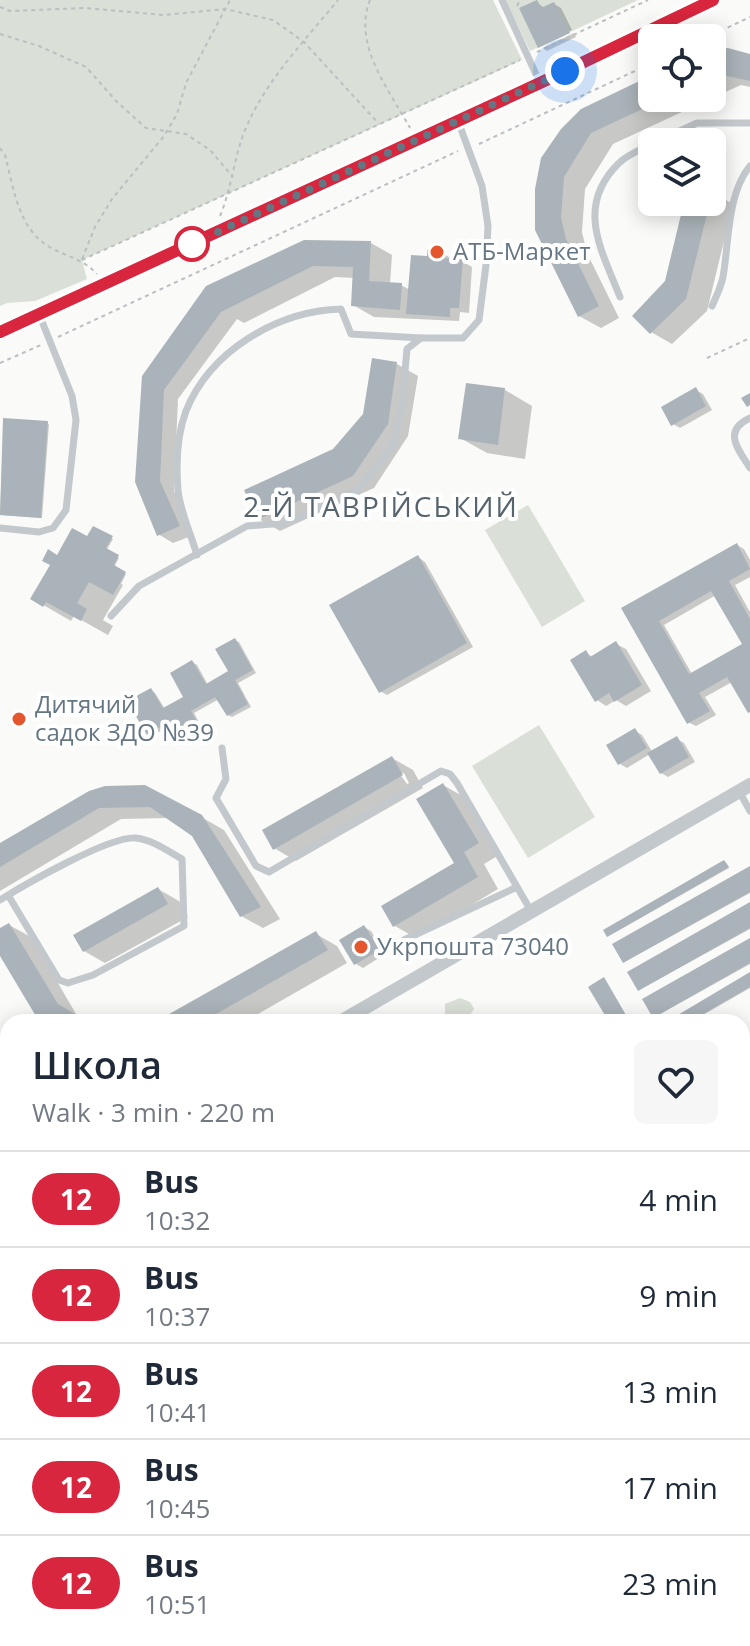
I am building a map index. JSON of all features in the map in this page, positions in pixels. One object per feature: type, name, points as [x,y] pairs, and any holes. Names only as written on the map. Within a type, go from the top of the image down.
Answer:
[{"type":"street","points":[[0,332],[713,0]]},
{"type":"street","points":[[354,1014],[744,788]]},
{"type":"lane","points":[[502,0],[540,83]]},
{"type":"lane","points":[[197,555],[178,492],[178,443],[195,393],[211,371],[236,347],[274,323],[323,309],[341,309],[351,334],[463,338],[479,320],[488,226],[482,186],[458,121]]},
{"type":"lane","points":[[686,128],[697,123],[750,123]]},
{"type":"lane","points":[[620,297],[595,231],[595,196],[620,161],[638,151]]},
{"type":"lane","points":[[712,306],[723,280],[730,219],[750,166]]},
{"type":"lane","points":[[0,528],[39,532],[53,528],[66,510],[76,420],[72,396],[39,314]]},
{"type":"lane","points":[[111,616],[139,586],[247,526],[285,523],[358,490],[393,445],[402,404],[407,349],[421,338]]},
{"type":"lane","points":[[750,418],[739,424],[735,431],[737,447],[750,468]]},
{"type":"lane","points":[[222,748],[226,779],[216,798],[256,866],[269,872],[441,771],[450,774],[457,783],[531,911]]},
{"type":"lane","points":[[744,788],[750,811]]},
{"type":"lane","points":[[0,900],[8,895],[37,877],[117,840],[136,838],[159,845],[182,859],[184,926],[114,964],[68,983],[59,980],[8,895]]},
{"type":"lane","points":[[404,940],[517,887]]},
{"type":"path","points":[[82,260],[95,227],[112,199],[177,114],[186,83],[230,0]]},
{"type":"path","points":[[213,234],[230,193],[238,147],[250,118],[338,0]]},
{"type":"path","points":[[370,0],[367,31],[371,59],[417,139]]},
{"type":"path","points":[[82,260],[648,0]]},
{"type":"path","points":[[0,7],[10,11],[85,8],[164,15],[225,9],[273,20],[304,42],[380,125]]},
{"type":"path","points":[[726,28],[750,17]]},
{"type":"path","points":[[0,34],[39,46],[86,67],[117,102],[146,128],[186,134],[210,150],[233,177]]},
{"type":"path","points":[[0,363],[638,69]]},
{"type":"path","points":[[0,148],[5,155],[19,210],[30,230],[50,247],[82,260],[105,284]]},
{"type":"path","points":[[707,358],[750,338]]},
{"type":"shaded area","points":[[0,0],[493,0],[522,60],[82,260],[87,279],[35,301],[0,306]]},
{"type":"shaded area","points":[[505,0],[638,0],[530,51]]},
{"type":"shaded area","points":[[528,505],[585,601],[542,627],[485,530]]},
{"type":"shaded area","points":[[539,725],[595,817],[528,858],[472,766]]},
{"type":"shaded area","points":[[460,998],[470,1002],[474,1009],[471,1014],[445,1014],[445,1004]]},
{"type":"building","points":[[537,0],[541,8],[554,2],[570,33],[538,48],[519,8]]},
{"type":"building","points":[[726,48],[750,54],[750,81],[726,76]]},
{"type":"building","points":[[638,82],[638,111],[591,133],[564,177],[561,218],[566,239],[599,306],[578,317],[535,230],[535,189],[541,158],[561,129],[581,109]]},
{"type":"building","points":[[681,216],[707,216],[686,299],[650,334],[632,316],[665,281]]},
{"type":"building","points":[[304,240],[371,241],[369,281],[402,283],[400,310],[351,306],[353,267],[313,266],[221,312],[164,390],[160,481],[180,526],[157,536],[135,482],[142,376],[206,286]]},
{"type":"building","points":[[427,250],[444,251],[443,258],[463,259],[459,308],[450,308],[450,317],[406,314],[411,255],[427,256]]},
{"type":"building","points":[[372,358],[397,362],[388,424],[353,476],[257,520],[244,490],[333,449],[363,414]]},
{"type":"building","points":[[466,383],[505,388],[498,445],[458,439]]},
{"type":"building","points":[[696,387],[706,406],[671,426],[661,407]]},
{"type":"building","points":[[750,393],[750,405],[747,407],[741,398]]},
{"type":"building","points":[[3,418],[48,421],[41,518],[0,515]]},
{"type":"building","points":[[93,526],[113,536],[106,548],[119,555],[114,565],[126,572],[113,595],[89,582],[77,603],[87,609],[81,621],[46,602],[43,607],[30,599],[50,565],[42,561],[48,549],[57,555],[72,528],[87,536]]},
{"type":"building","points":[[737,543],[750,569],[729,581],[750,619],[750,712],[727,677],[699,693],[710,711],[687,724],[621,608]],"holes":[[[711,591],[742,644],[689,674],[659,621]]]},
{"type":"building","points":[[418,555],[467,643],[379,693],[329,605]]},
{"type":"building","points":[[235,638],[253,670],[235,680],[248,704],[227,716],[215,697],[191,711],[202,731],[179,744],[167,723],[147,735],[127,701],[151,688],[163,708],[183,697],[170,673],[192,660],[206,684],[228,671],[215,649]]},
{"type":"building","points":[[616,641],[642,685],[614,702],[609,693],[595,702],[570,660],[586,650],[590,657]]},
{"type":"building","points":[[635,728],[647,748],[618,765],[606,745]]},
{"type":"building","points":[[677,736],[689,757],[660,774],[647,753]]},
{"type":"building","points":[[392,756],[403,775],[273,850],[262,830]]},
{"type":"building","points":[[443,783],[479,843],[464,852],[478,877],[393,927],[381,906],[454,863],[416,799]]},
{"type":"building","points":[[145,785],[202,815],[261,907],[240,917],[192,836],[150,807],[99,808],[0,867],[0,843],[89,791],[105,786]]},
{"type":"building","points":[[724,860],[729,867],[607,937],[603,930]]},
{"type":"building","points":[[750,866],[750,892],[623,963],[612,944]]},
{"type":"building","points":[[158,887],[168,904],[83,952],[73,935]]},
{"type":"building","points":[[750,902],[750,928],[638,991],[627,972]]},
{"type":"building","points":[[9,923],[58,1004],[75,1014],[35,1014],[0,956],[0,928]]},
{"type":"building","points":[[364,925],[380,950],[354,965],[339,940]]},
{"type":"building","points":[[316,931],[328,950],[216,1014],[169,1014]]},
{"type":"building","points":[[750,938],[750,963],[660,1014],[651,1014],[642,999]]},
{"type":"building","points":[[750,972],[750,987],[703,1014],[679,1014]]},
{"type":"building","points":[[604,977],[625,1014],[604,1014],[588,987]]},
{"type":"bus line","name":"12","points":[[0,332],[713,0]]},
{"type":"place","name":"АТБ-Маркет","points":[[437,252]]},
{"type":"place","name":"Дитячий садок ЗДО №39","points":[[19,719]]},
{"type":"place","name":"Укрпошта 73040","points":[[361,947]]},
{"type":"district","name":"2-Й ТАВРІЙСЬКИЙ","points":[[381,507]]},
{"type":"route","points":[[192,244],[565,71]]}]
